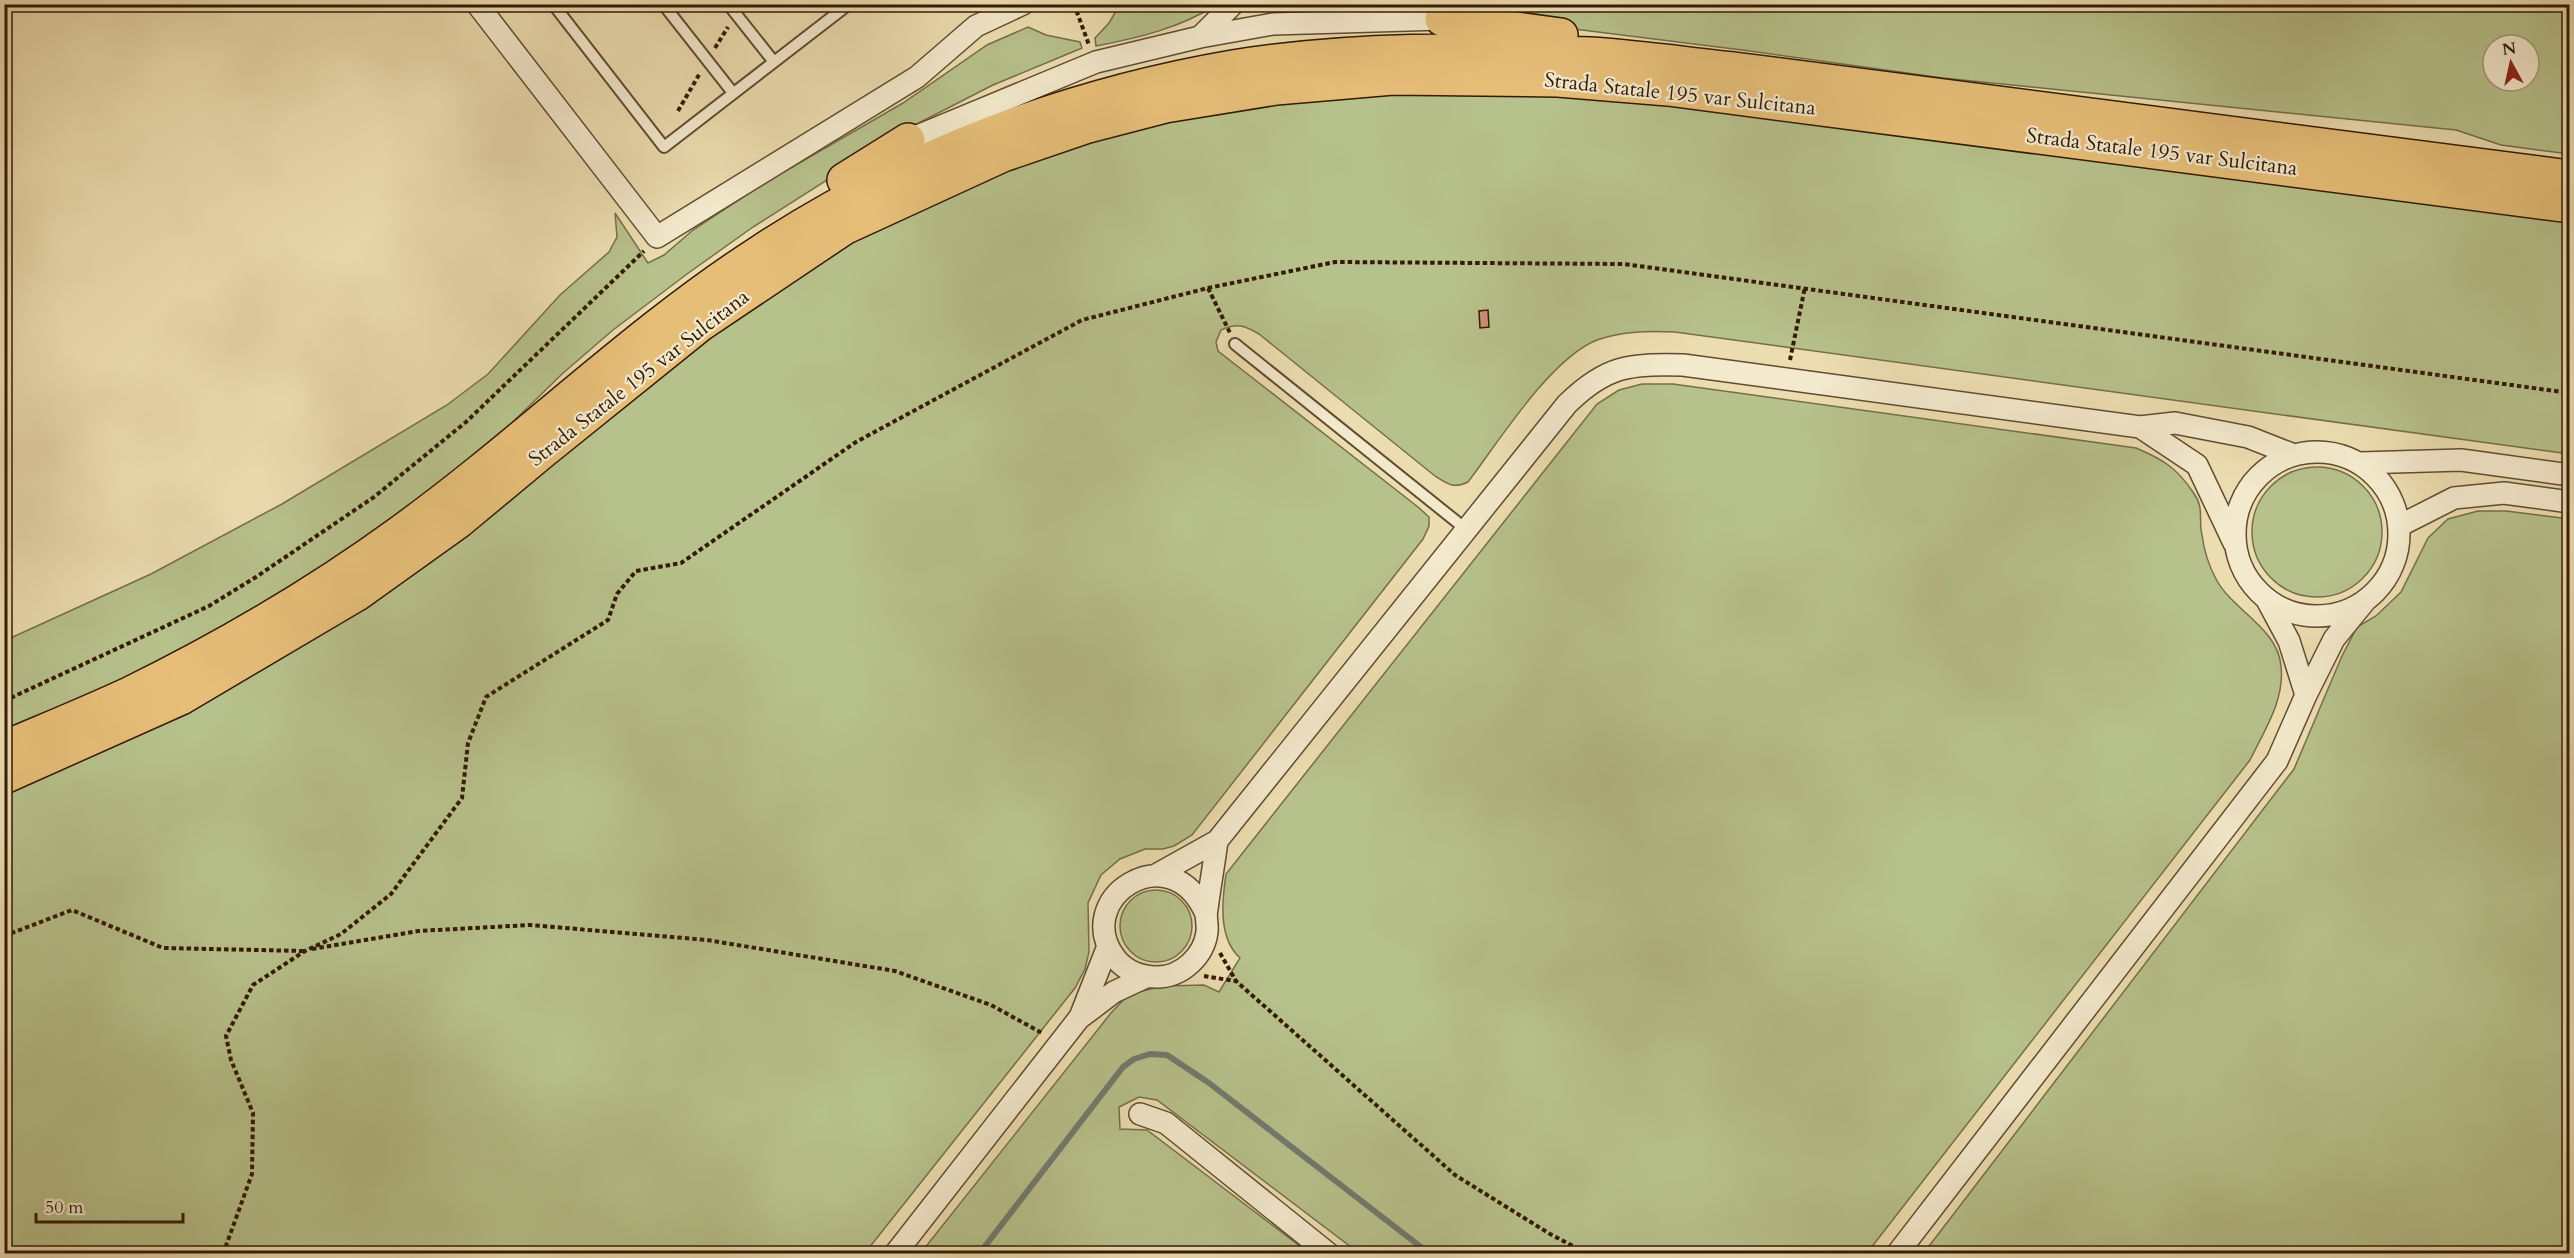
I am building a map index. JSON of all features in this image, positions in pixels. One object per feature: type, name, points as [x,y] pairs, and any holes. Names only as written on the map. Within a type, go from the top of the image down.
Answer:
[{"type":"highway","points":[[1433,12],[1574,36],[1596,54]]},
{"type":"highway","name":"Strada Statale 195 var Sulcitana","points":[[4,748],[128,694],[239,636],[316,589],[400,533],[495,460],[692,300],[758,253],[853,197],[917,164],[995,131],[1074,103],[1155,82],[1237,67],[1322,57],[1396,52],[1486,51],[1596,54],[1734,69],[2570,177]]},
{"type":"highway","name":"Strada Statale 195 var Sulcitana","points":[[4,777],[181,698],[357,594],[459,521],[701,324],[844,228],[1003,155],[1088,126],[1165,106],[1276,88],[1393,78],[1558,80],[1668,88],[2570,206]]},
{"type":"highway","points":[[692,300],[704,273],[738,248],[908,140]]},
{"type":"street","points":[[477,4],[657,237],[917,77],[976,26],[1023,4]]},
{"type":"street","points":[[1200,37],[1233,4]]},
{"type":"street","points":[[908,140],[1096,62],[1200,37],[1273,24],[1433,12]]},
{"type":"street","points":[[1146,977],[1130,971],[1117,960],[1108,946],[1104,930],[1106,913],[1113,898],[1124,885],[1139,878],[1156,875],[1217,841],[1567,404],[1587,384],[1613,371],[1644,364],[1683,365],[2139,427],[2175,423],[2248,437],[2294,455]]},
{"type":"street","points":[[2139,427],[2196,465],[2246,577],[2267,600],[2289,641],[2306,695]]},
{"type":"street","points":[[1897,1254],[2277,761],[2334,639],[2380,586],[2392,568],[2398,547],[2399,526],[2393,501],[2375,475],[2360,464],[2337,454],[2311,452],[2294,455],[2264,471],[2252,483],[2237,514],[2234,531],[2235,548]]},
{"type":"street","points":[[2360,464],[2461,460],[2570,475]]},
{"type":"street","points":[[2399,526],[2454,498],[2504,493],[2570,502]]},
{"type":"street","points":[[2267,600],[2294,613],[2323,616],[2352,608],[2365,601]]},
{"type":"street","points":[[1080,1017],[1114,992],[1146,977],[1171,974],[1193,962],[1205,939],[1206,914],[1217,841]]},
{"type":"street","points":[[1156,875],[1173,878],[1188,886],[1199,899],[1206,914]]},
{"type":"street","points":[[895,1254],[1062,1044],[1080,1017],[1108,946]]},
{"type":"street","points":[[1140,1114],[1166,1123],[1329,1254]]},
{"type":"lane","points":[[553,4],[664,147],[849,4]]},
{"type":"lane","points":[[663,4],[733,93]]},
{"type":"lane","points":[[728,4],[774,62]]},
{"type":"lane","points":[[1235,344],[1467,530]]},
{"type":"path","points":[[1074,4],[1096,62]]},
{"type":"path","points":[[4,700],[209,606],[374,497],[466,422],[657,237]]},
{"type":"path","points":[[223,1254],[252,1174],[253,1113],[231,1060],[226,1036],[252,985],[305,951],[341,934],[390,894],[462,798],[468,743],[486,697],[608,620],[617,594],[636,571],[681,563],[856,442],[1082,320],[1208,288],[1335,262],[1624,264],[2570,393]]},
{"type":"path","points":[[1786,379],[1805,287]]},
{"type":"path","points":[[1208,288],[1235,344]]},
{"type":"path","points":[[4,936],[72,910],[164,948],[305,951],[418,931],[530,925],[706,940],[895,971],[991,1005],[1062,1044]]},
{"type":"path","points":[[1236,981],[1455,1175],[1550,1234],[1588,1254]]},
{"type":"green space","points":[[1120,4],[1216,5],[1173,26],[1096,46],[1095,38],[1109,23]]},
{"type":"green space","points":[[1452,5],[2569,5],[2569,154],[2501,145],[2456,130],[1943,78],[1518,22]]},
{"type":"green space","points":[[1028,27],[1046,35],[1080,42],[1082,48],[993,85],[907,129],[753,227],[613,330],[562,374],[495,443],[352,548],[257,608],[182,651],[101,691],[5,733],[4,641],[151,574],[282,504],[447,405],[488,374],[560,295],[609,252],[617,237],[615,213],[648,263],[664,255],[693,230],[758,187],[903,103],[987,45]]},
{"type":"green space","points":[[1575,89],[2569,216],[2569,454],[1675,332],[1645,332],[1626,333],[1597,340],[1562,364],[1527,402],[1468,482],[1455,485],[1435,476],[1259,334],[1240,326],[1227,328],[1221,330],[1216,342],[1218,351],[1418,507],[1429,517],[1429,526],[1423,539],[1192,835],[1174,846],[1163,849],[1145,849],[1120,859],[1101,875],[1088,903],[1089,952],[1085,969],[1075,988],[865,1253],[5,1254],[5,787],[675,362],[853,237],[952,191],[1104,134],[1329,93]]},
{"type":"green space","points":[[1642,384],[1673,384],[2136,448],[2168,465],[2181,476],[2193,492],[2200,508],[2205,552],[2216,579],[2232,600],[2263,630],[2278,653],[2281,679],[2277,703],[2250,760],[1867,1253],[1359,1253],[1157,1100],[1139,1097],[1119,1107],[1120,1129],[1147,1130],[1309,1253],[920,1254],[1111,1013],[1129,994],[1164,986],[1204,985],[1219,992],[1240,958],[1228,940],[1223,919],[1226,874],[1597,404],[1619,390]]},
{"type":"green space","points":[[2317,467],[2342,472],[2363,486],[2377,507],[2382,532],[2377,557],[2363,578],[2342,592],[2317,597],[2292,592],[2271,578],[2257,557],[2252,532],[2257,507],[2271,486],[2292,472]]},
{"type":"green space","points":[[2478,511],[2506,511],[2569,519],[2569,1253],[1923,1254],[2294,769],[2342,656],[2357,627],[2376,616],[2401,592],[2428,538],[2448,519]]},
{"type":"green space","points":[[1149,890],[1163,890],[1182,900],[1192,919],[1192,933],[1182,952],[1163,962],[1149,962],[1130,952],[1120,933],[1120,919],[1130,900]]},
{"type":"building","points":[[1488,310],[1489,327],[1480,328],[1479,311]]},
{"type":"waterway","points":[[979,1254],[1123,1067],[1134,1059],[1150,1054],[1167,1055],[1209,1083],[1430,1254]]}]
